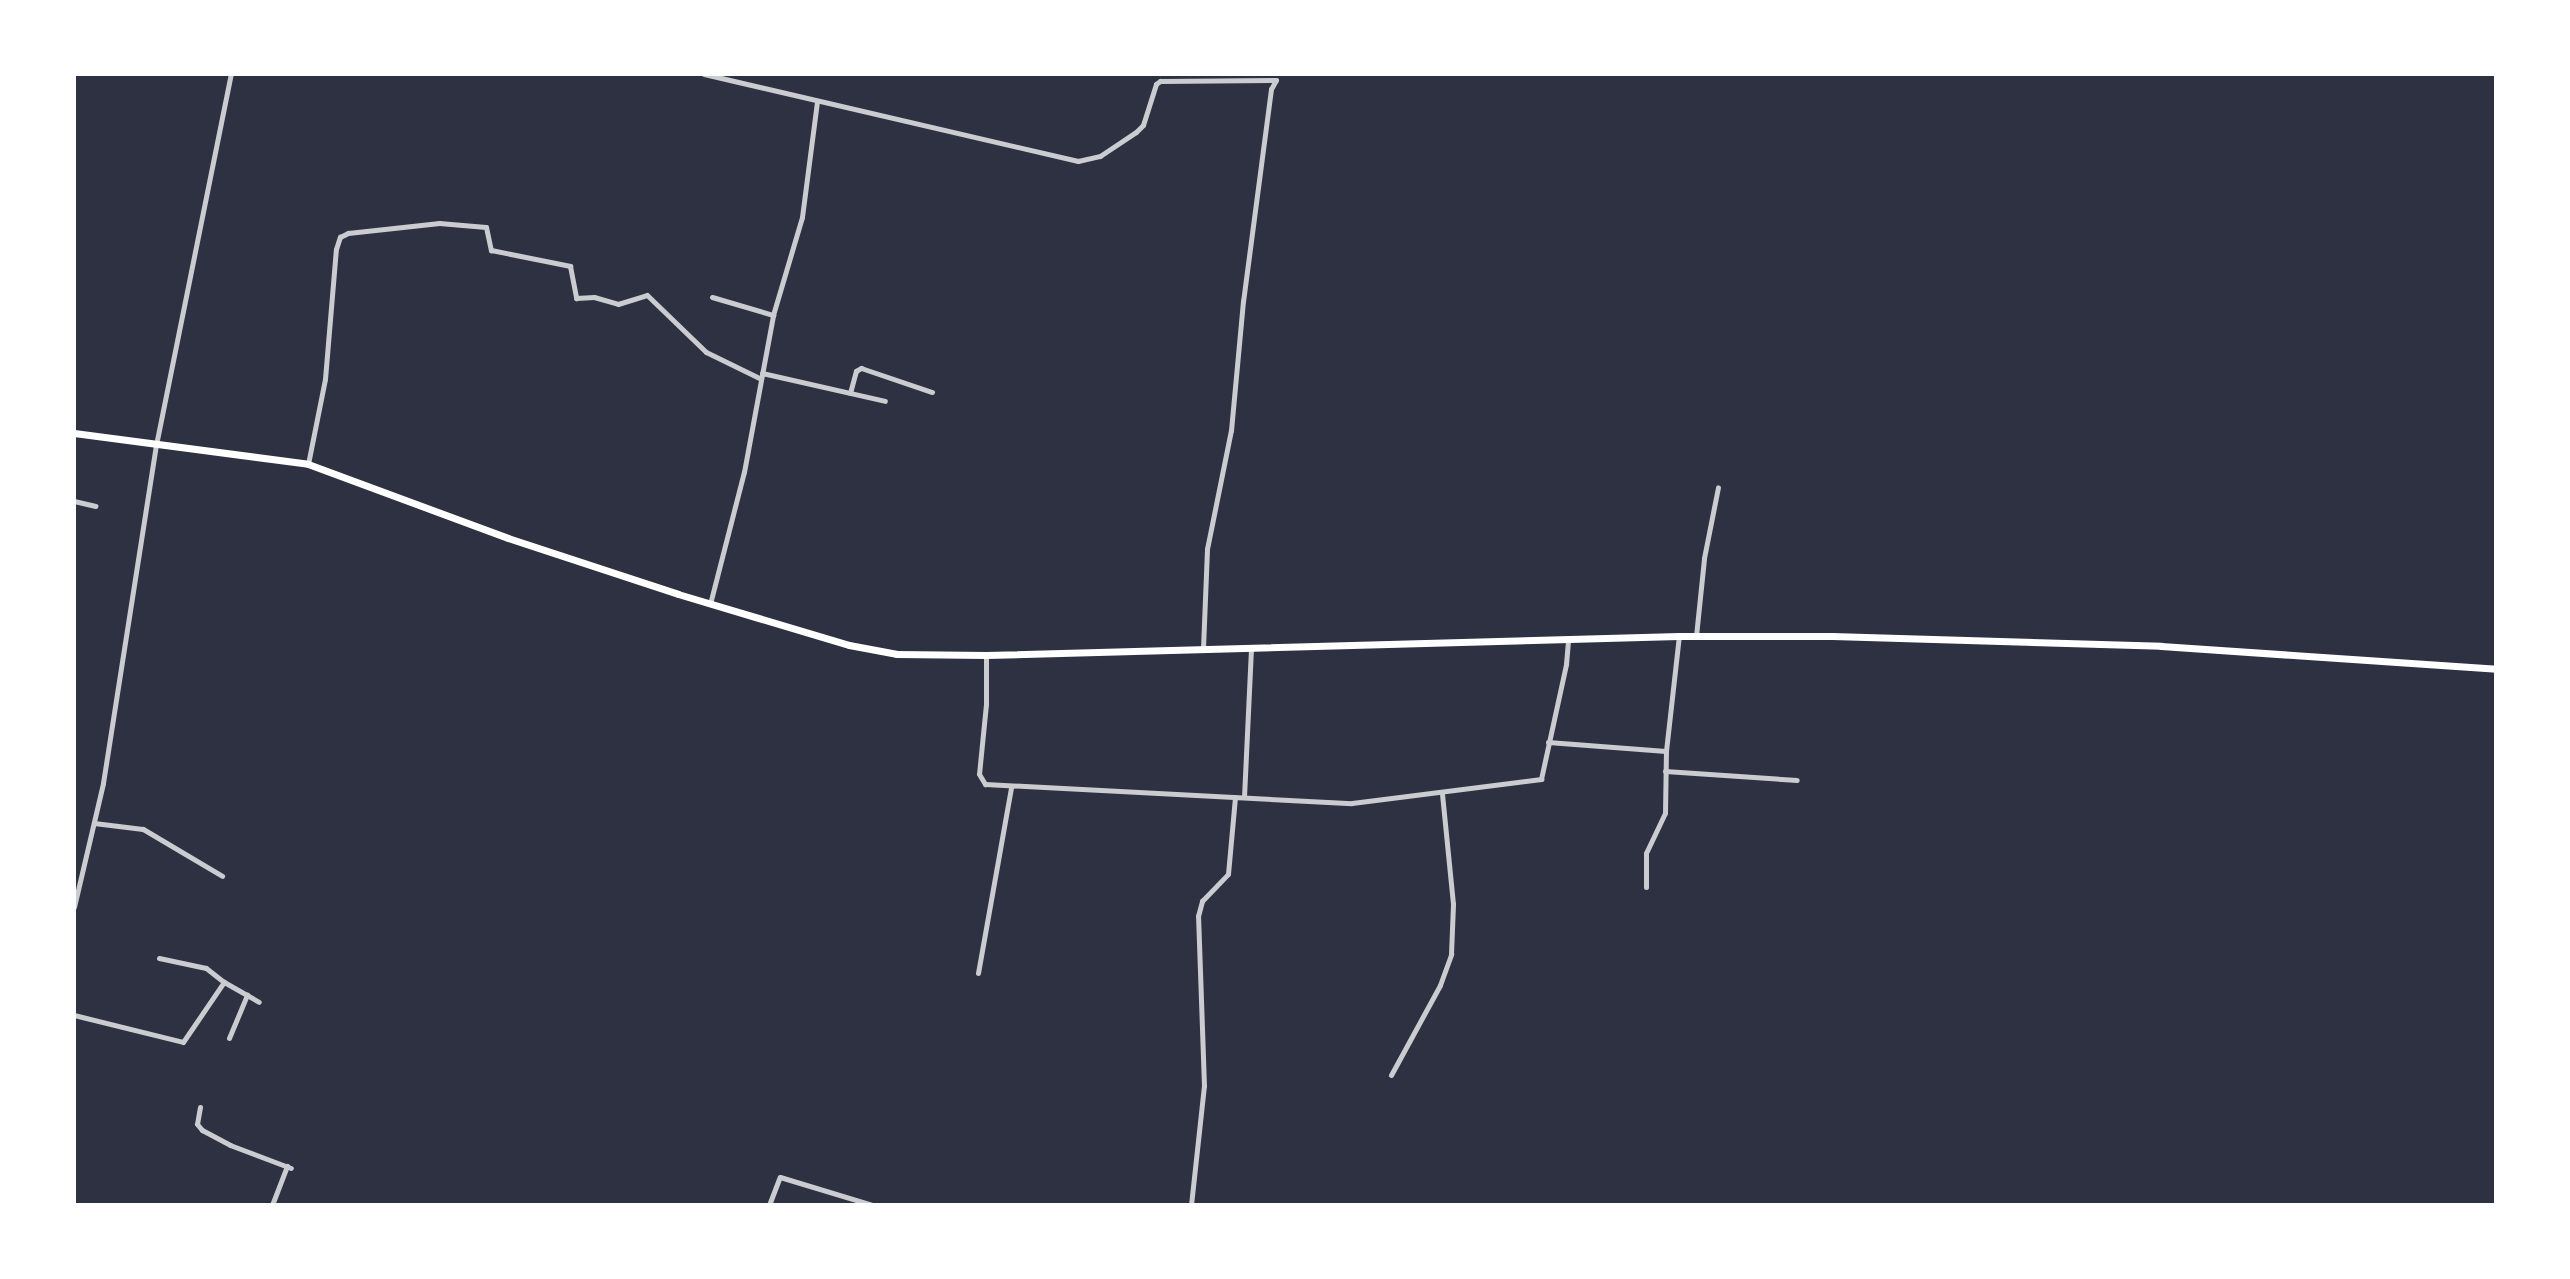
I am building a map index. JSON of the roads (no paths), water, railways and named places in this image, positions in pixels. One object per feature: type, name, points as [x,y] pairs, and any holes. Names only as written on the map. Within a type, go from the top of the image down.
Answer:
[{"type":"main road","points":[[74,433],[308,464],[508,538],[710,604],[876,651],[986,655],[1679,636],[1832,636],[2161,646],[2496,669]]},
{"type":"street","points":[[74,907],[94,823],[156,445],[231,74]]},
{"type":"street","points":[[704,74],[1078,161],[1100,156],[1136,132],[1143,125],[1154,88],[1160,81],[1277,77],[1271,89],[1243,301],[1231,430],[1207,549],[1203,648]]},
{"type":"street","points":[[710,604],[744,472],[773,315],[802,217],[817,102]]},
{"type":"street","points":[[308,464],[325,379],[336,249],[340,237],[348,233],[439,223],[486,227],[491,250],[570,266],[574,297],[594,297],[618,304],[647,295],[706,352],[762,376],[885,401]]},
{"type":"street","points":[[712,297],[773,315]]},
{"type":"street","points":[[850,393],[856,371],[861,368],[932,392]]},
{"type":"street","points":[[1696,637],[1704,558],[1718,487]]},
{"type":"street","points":[[74,501],[95,506]]},
{"type":"street","points":[[1646,887],[1646,853],[1665,813],[1666,751],[1679,636]]},
{"type":"street","points":[[986,655],[986,704],[979,774],[985,784],[1352,803],[1541,779],[1566,664],[1568,640]]},
{"type":"street","points":[[1244,797],[1251,646]]},
{"type":"street","points":[[1548,742],[1666,751]]},
{"type":"street","points":[[1665,771],[1797,780]]},
{"type":"street","points":[[978,973],[1011,787]]},
{"type":"street","points":[[1391,1075],[1440,985],[1451,954],[1453,904],[1442,793]]},
{"type":"street","points":[[1191,1205],[1204,1086],[1198,916],[1202,901],[1228,874],[1235,797]]},
{"type":"street","points":[[94,823],[143,829],[222,876]]},
{"type":"street","points":[[159,958],[206,968],[259,1002]]},
{"type":"street","points":[[74,1015],[183,1042],[224,982]]},
{"type":"street","points":[[229,1038],[247,995]]},
{"type":"street","points":[[200,1107],[197,1124],[202,1130],[230,1145],[289,1167],[272,1205]]},
{"type":"street","points":[[769,1205],[780,1177],[873,1205]]}]
